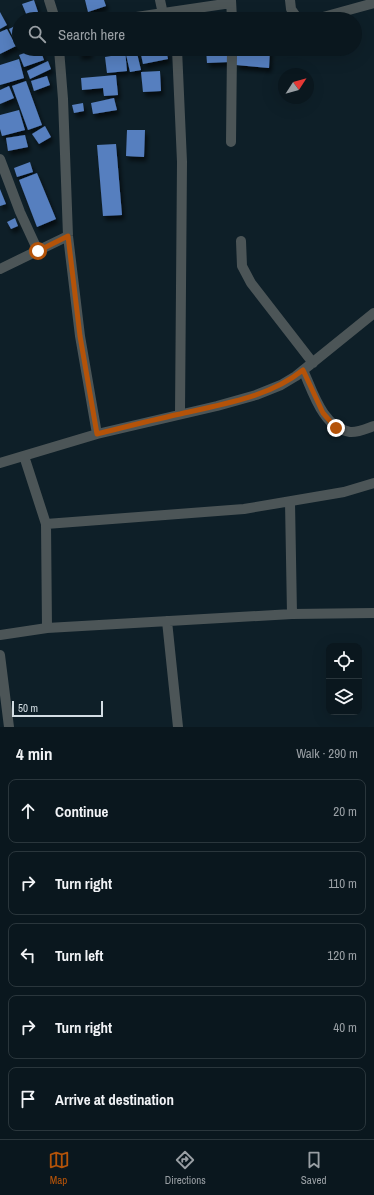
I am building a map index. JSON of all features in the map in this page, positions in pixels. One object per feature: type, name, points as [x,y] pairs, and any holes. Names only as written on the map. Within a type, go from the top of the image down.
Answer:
[{"type":"street","points":[[49,0],[53,12]]},
{"type":"street","points":[[160,0],[163,12]]},
{"type":"street","points":[[290,0],[293,12]]},
{"type":"street","points":[[189,12],[231,2],[232,12]]},
{"type":"street","points":[[341,12],[374,3]]},
{"type":"street","points":[[60,56],[63,99],[68,236],[80,336],[97,434]]},
{"type":"street","points":[[177,56],[182,162],[180,414]]},
{"type":"street","points":[[231,142],[232,56]]},
{"type":"street","points":[[0,159],[20,212],[38,251]]},
{"type":"street","points":[[0,269],[68,236]]},
{"type":"street","points":[[241,241],[242,266],[251,283],[312,362]]},
{"type":"street","points":[[0,461],[24,456],[97,434],[217,406],[256,395],[280,385],[303,370],[374,313]]},
{"type":"street","points":[[303,370],[323,413],[336,428],[351,433],[374,428]]},
{"type":"street","points":[[24,456],[46,524],[47,628]]},
{"type":"street","points":[[46,524],[244,509],[344,492],[374,483]]},
{"type":"street","points":[[290,502],[292,614]]},
{"type":"street","points":[[0,635],[47,628],[292,614],[374,613]]},
{"type":"street","points":[[167,621],[178,727]]},
{"type":"street","points":[[0,654],[9,727]]},
{"type":"building","points":[[34,0],[38,12],[25,12],[22,4]]},
{"type":"building","points":[[85,0],[104,0],[106,6],[88,12]]},
{"type":"building","points":[[0,12],[7,25],[0,29]]},
{"type":"building","points":[[12,28],[12,35],[9,29]]},
{"type":"building","points":[[7,29],[12,38],[12,48],[0,54],[0,32]]},
{"type":"building","points":[[19,56],[43,56],[44,60],[24,67]]},
{"type":"building","points":[[126,56],[127,71],[107,73],[105,57]]},
{"type":"building","points":[[126,56],[138,56],[141,70],[130,72]]},
{"type":"building","points":[[141,56],[167,56],[168,59],[143,64]]},
{"type":"building","points":[[206,56],[229,56],[229,62],[207,63]]},
{"type":"building","points":[[237,56],[270,56],[269,68],[236,65]]},
{"type":"building","points":[[19,59],[24,78],[0,85],[0,65]]},
{"type":"building","points":[[48,61],[51,69],[30,79],[27,71]]},
{"type":"building","points":[[160,71],[161,91],[143,92],[141,72]]},
{"type":"building","points":[[116,75],[118,95],[104,96],[103,88],[82,90],[81,78]]},
{"type":"building","points":[[47,76],[50,85],[34,91],[31,81]]},
{"type":"building","points":[[26,81],[42,125],[28,130],[12,86]]},
{"type":"building","points":[[9,86],[14,98],[0,104],[0,90]]},
{"type":"building","points":[[114,98],[117,110],[93,114],[91,103]]},
{"type":"building","points":[[83,103],[84,111],[74,113],[72,105]]},
{"type":"building","points":[[19,110],[25,130],[2,136],[0,129],[0,115]]},
{"type":"building","points":[[45,126],[51,137],[39,144],[32,134]]},
{"type":"building","points":[[127,130],[145,130],[144,157],[126,156]]},
{"type":"building","points":[[25,135],[28,147],[8,151],[6,138]]},
{"type":"building","points":[[116,144],[122,215],[103,216],[97,145]]},
{"type":"building","points":[[30,162],[33,172],[17,177],[14,168]]},
{"type":"building","points":[[37,173],[56,219],[37,227],[19,180]]},
{"type":"building","points":[[0,189],[6,204],[0,206]]},
{"type":"building","points":[[15,218],[18,226],[11,229],[7,222]]},
{"type":"route","points":[[38,251],[68,236],[80,336],[97,434],[217,406],[256,395],[280,385],[296,376],[303,370],[323,413],[336,428]]}]
